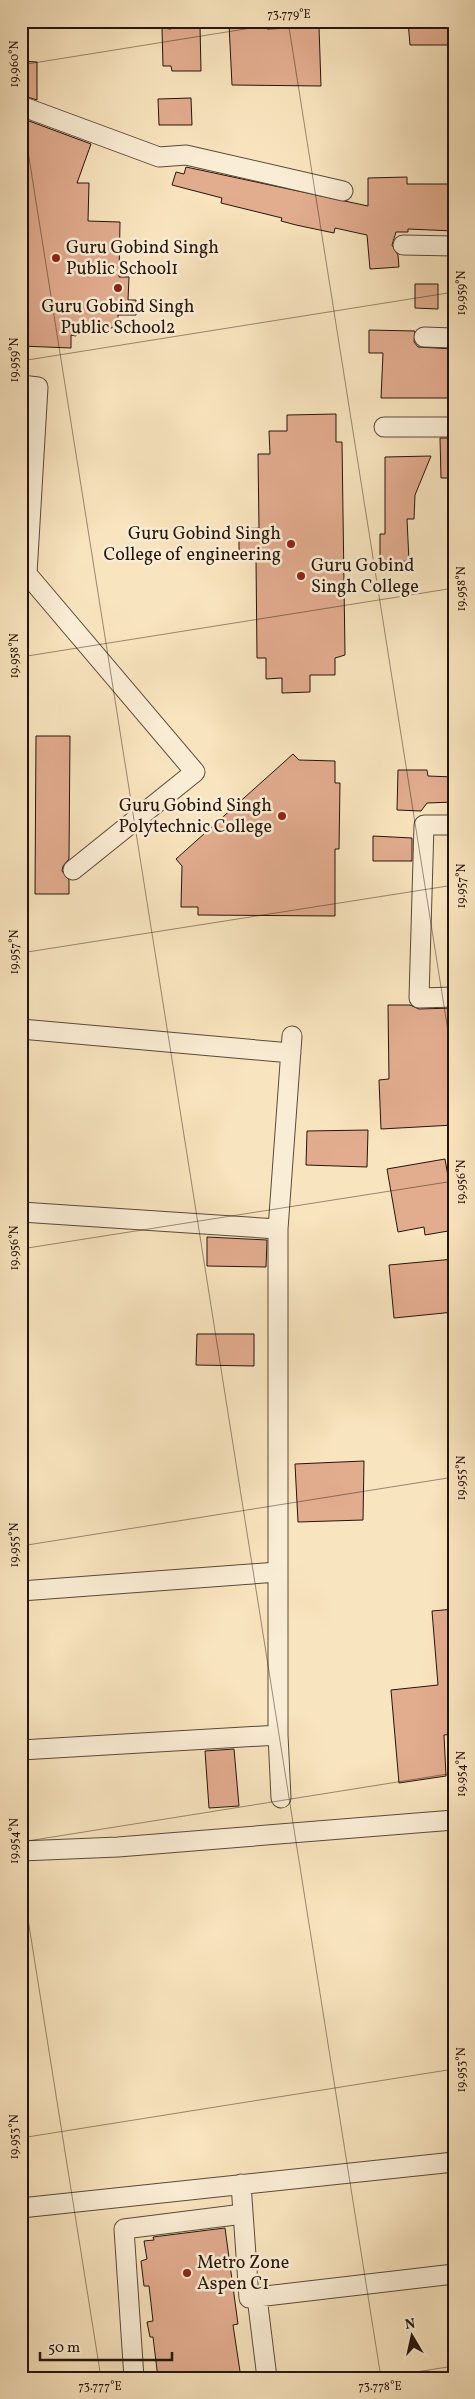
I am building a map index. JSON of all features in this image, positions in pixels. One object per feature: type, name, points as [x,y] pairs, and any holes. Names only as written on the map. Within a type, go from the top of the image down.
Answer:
[{"type":"street","points":[[21,106],[159,157],[186,155],[343,191]]},
{"type":"street","points":[[403,245],[454,246]]},
{"type":"street","points":[[424,337],[454,338]]},
{"type":"street","points":[[21,385],[38,387],[24,574],[195,772],[73,870]]},
{"type":"street","points":[[384,426],[454,427]]},
{"type":"street","points":[[454,825],[424,825],[419,998],[454,997]]},
{"type":"street","points":[[21,1029],[292,1045],[278,1230],[278,1735],[281,1798]]},
{"type":"street","points":[[21,1212],[278,1230]]},
{"type":"street","points":[[21,1591],[278,1572]]},
{"type":"street","points":[[21,1750],[278,1735]]},
{"type":"street","points":[[21,1850],[118,1848],[454,1820]]},
{"type":"street","points":[[21,2208],[454,2162]]},
{"type":"street","points":[[240,2184],[249,2298],[454,2274]]},
{"type":"street","points":[[134,2378],[124,2229],[243,2214]]},
{"type":"street","points":[[257,2297],[267,2378]]},
{"type":"building","points":[[408,21],[454,21],[454,45],[410,45]]},
{"type":"building","points":[[266,23],[267,29],[319,27],[321,86],[232,85],[229,24]]},
{"type":"building","points":[[172,26],[200,26],[201,71],[172,71],[171,66],[163,66],[162,28],[171,29]]},
{"type":"building","points":[[21,61],[37,62],[37,100],[21,95]]},
{"type":"building","points":[[191,98],[192,125],[159,125],[158,99]]},
{"type":"building","points":[[21,118],[91,144],[77,183],[89,183],[88,221],[120,222],[119,277],[129,277],[128,300],[136,300],[136,315],[118,315],[118,328],[76,327],[76,336],[71,335],[71,348],[21,346],[21,291],[25,291],[27,225],[21,225]]},
{"type":"building","points":[[186,167],[368,206],[368,178],[407,177],[407,184],[454,184],[454,231],[408,229],[408,232],[396,232],[392,245],[398,255],[399,267],[370,269],[367,235],[335,228],[334,233],[296,225],[281,221],[282,218],[221,203],[222,198],[172,185],[176,172],[184,174]]},
{"type":"building","points":[[415,284],[438,284],[438,309],[415,308]]},
{"type":"building","points":[[369,330],[415,331],[414,342],[418,347],[454,349],[454,398],[381,398],[383,353],[369,353]]},
{"type":"building","name":"Guru Gobind Singh College of engineering","points":[[336,414],[336,442],[342,442],[345,655],[335,658],[335,675],[310,675],[310,692],[282,693],[282,678],[266,679],[266,658],[257,658],[256,559],[239,560],[239,529],[259,528],[258,454],[270,454],[269,431],[287,431],[287,415]]},
{"type":"building","points":[[440,438],[454,438],[454,478],[441,478]]},
{"type":"building","points":[[431,456],[415,495],[414,519],[407,519],[409,561],[380,562],[380,534],[385,534],[385,457]]},
{"type":"building","points":[[36,736],[70,736],[69,859],[63,866],[62,871],[69,880],[69,894],[35,894]]},
{"type":"building","name":"Guru Gobind Singh Polytechnic College","points":[[293,754],[299,760],[335,761],[335,783],[340,783],[339,849],[335,849],[335,916],[198,915],[198,907],[181,907],[182,866],[176,859]]},
{"type":"building","points":[[398,770],[427,770],[428,776],[454,777],[454,802],[427,803],[421,811],[397,810]]},
{"type":"building","points":[[373,836],[412,838],[412,861],[373,861]]},
{"type":"building","points":[[388,1005],[410,1005],[419,1009],[454,1008],[454,1125],[381,1129],[379,1080],[389,1079]]},
{"type":"building","points":[[368,1130],[367,1167],[306,1165],[307,1131]]},
{"type":"building","points":[[445,1159],[454,1211],[454,1230],[425,1235],[424,1227],[398,1232],[387,1169]]},
{"type":"building","points":[[207,1237],[267,1240],[266,1267],[207,1266]]},
{"type":"building","points":[[454,1259],[454,1312],[394,1318],[389,1265]]},
{"type":"building","points":[[197,1334],[254,1334],[254,1366],[196,1365]]},
{"type":"building","points":[[364,1461],[363,1520],[298,1522],[295,1464]]},
{"type":"building","points":[[454,1609],[454,1734],[444,1735],[446,1776],[399,1783],[391,1690],[438,1685],[432,1611]]},
{"type":"building","points":[[234,1749],[239,1806],[209,1808],[205,1751]]},
{"type":"building","name":"Metro Zone Aspen C1","points":[[225,2228],[238,2324],[233,2325],[241,2378],[158,2378],[153,2337],[150,2337],[147,2322],[153,2321],[149,2286],[144,2286],[141,2261],[147,2259],[144,2241],[154,2240],[153,2237]]},
{"type":"place","name":"Guru Gobind Singh Public School1","points":[[56,258]]},
{"type":"place","name":"Guru Gobind Singh Public School2","points":[[118,288]]},
{"type":"place","name":"Guru Gobind Singh College of engineering","points":[[291,544]]},
{"type":"place","name":"Guru Gobind Singh College","points":[[301,576]]},
{"type":"place","name":"Guru Gobind Singh Polytechnic College","points":[[282,816]]},
{"type":"place","name":"Metro Zone Aspen C1","points":[[187,2273]]}]
